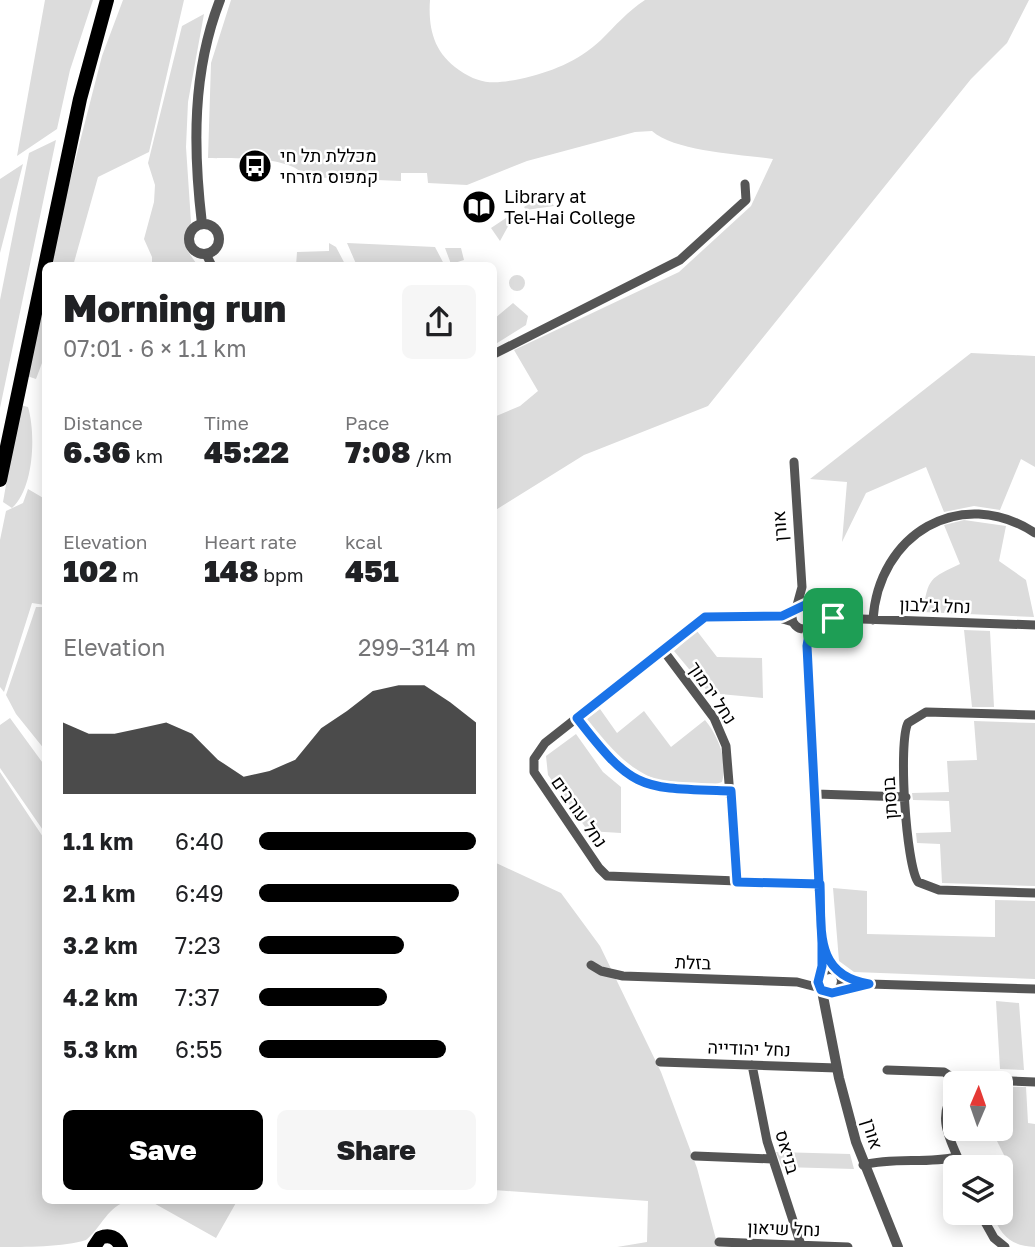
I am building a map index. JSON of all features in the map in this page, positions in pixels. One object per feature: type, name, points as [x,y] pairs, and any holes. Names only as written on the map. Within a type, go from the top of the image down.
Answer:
[{"type":"highway","points":[[46,262],[93,41],[107,0]]},
{"type":"highway","points":[[93,41],[113,0]]},
{"type":"highway","points":[[0,480],[42,282]]},
{"type":"highway","points":[[93,1246],[100,1238],[108,1236],[123,1246]]},
{"type":"street","points":[[202,224],[195,162],[197,110],[201,70],[220,0]]},
{"type":"street","points":[[497,352],[680,260],[746,200],[746,184]]},
{"type":"street","points":[[202,224],[214,228],[219,235],[215,249],[206,254],[194,251],[188,239],[191,231],[202,224]]},
{"type":"street","points":[[206,254],[210,262]]},
{"type":"street","name":"אורן","points":[[794,463],[802,587],[795,609],[795,624]]},
{"type":"street","points":[[873,620],[879,584],[889,561],[910,538],[934,523],[964,514],[991,515],[1015,522],[1035,533]]},
{"type":"street","name":"אורן","points":[[802,587],[813,610]]},
{"type":"street","points":[[795,609],[805,605],[813,610],[807,653],[820,884],[821,989],[837,991],[869,984],[1035,989]]},
{"type":"street","name":"נחל עורבים","points":[[776,617],[795,609]]},
{"type":"street","name":"נחל ג'לבון","points":[[813,610],[833,618],[1035,625]]},
{"type":"street","name":"נחל עורבים","points":[[813,625],[795,624],[776,617],[705,617],[538,751],[534,772],[602,872],[617,877],[820,884]]},
{"type":"street","name":"נחל ג'לבון","points":[[813,625],[833,618]]},
{"type":"street","points":[[795,624],[807,653]]},
{"type":"street","name":"נחל ירמוך","points":[[663,650],[721,730],[729,758],[737,882]]},
{"type":"street","name":"בוסתן","points":[[1035,715],[926,712],[915,716],[903,731],[910,864],[918,882],[939,890],[1035,893]]},
{"type":"street","points":[[577,718],[605,754],[634,779],[658,788],[731,791]]},
{"type":"street","points":[[816,794],[906,797]]},
{"type":"street","points":[[822,943],[838,973],[841,984],[837,991]]},
{"type":"street","name":"בזלת","points":[[591,965],[601,971],[623,976],[797,982],[821,989]]},
{"type":"street","points":[[820,974],[827,969],[869,984]]},
{"type":"street","name":"בזלת","points":[[797,982],[820,974]]},
{"type":"street","name":"אורן","points":[[821,989],[837,1068],[863,1166],[895,1246]]},
{"type":"street","name":"אורן","points":[[830,1025],[837,991]]},
{"type":"street","name":"נחל יהודייה","points":[[660,1062],[837,1068]]},
{"type":"street","name":"בניאס","points":[[752,1065],[772,1159],[801,1245]]},
{"type":"street","points":[[887,1070],[943,1072]]},
{"type":"street","points":[[1013,1081],[1035,1082]]},
{"type":"street","points":[[695,1156],[772,1159]]},
{"type":"street","points":[[863,1166],[877,1162],[943,1159]]},
{"type":"street","points":[[987,1225],[994,1238],[1005,1247]]},
{"type":"street","name":"נחל שיאון","points":[[719,1242],[848,1247]]},
{"type":"shaded area","points":[[45,0],[93,0],[70,70],[57,129],[17,156]]},
{"type":"shaded area","points":[[123,0],[184,0],[149,152],[98,177],[74,262],[49,262],[102,56]]},
{"type":"shaded area","points":[[231,0],[430,0],[434,40],[444,56],[467,75],[481,81],[495,82],[531,76],[573,60],[592,48],[645,0],[1029,0],[1007,43],[971,79],[708,406],[584,455],[497,509],[497,416],[520,406],[538,391],[514,350],[679,272],[751,206],[773,159],[692,148],[676,144],[652,131],[635,132],[527,161],[467,185],[428,183],[427,173],[401,173],[401,181],[306,177],[288,165],[275,162],[208,158],[211,63]]},
{"type":"shaded area","points":[[204,14],[188,102],[186,147],[191,222],[187,250],[195,262],[152,262],[144,239],[154,202],[155,185],[148,163],[182,26]]},
{"type":"shaded area","points":[[56,140],[0,408],[0,300],[29,153]]},
{"type":"shaded area","points":[[23,164],[0,253],[0,179]]},
{"type":"shaded area","points":[[545,193],[554,206],[526,210],[524,207]]},
{"type":"shaded area","points":[[509,216],[511,221],[500,241],[491,228]]},
{"type":"shaded area","points":[[329,243],[336,247],[344,262],[296,262],[297,252],[329,251]]},
{"type":"shaded area","points":[[347,243],[435,247],[443,262],[355,262]]},
{"type":"shaded area","points":[[445,248],[461,248],[464,260],[450,262]]},
{"type":"shaded area","points":[[514,275],[520,275],[525,283],[523,289],[514,291],[509,286],[509,280]]},
{"type":"shaded area","points":[[42,291],[42,363],[36,379],[24,375]]},
{"type":"shaded area","points":[[513,303],[528,316],[526,325],[497,343],[497,316]]},
{"type":"shaded area","points":[[971,353],[1035,356],[1035,467],[1021,459],[1000,510],[974,506],[944,512],[926,467],[866,493],[842,542],[847,482],[810,479]]},
{"type":"shaded area","points":[[20,405],[28,407],[31,418],[31,460],[25,488],[12,508],[3,502]]},
{"type":"shaded area","points":[[28,489],[42,497],[42,605],[32,603],[4,692],[0,687],[0,540],[6,511],[23,503]]},
{"type":"shaded area","points":[[964,520],[1006,526],[999,561],[1026,580],[1034,617],[923,612],[932,580],[960,564],[944,525]]},
{"type":"shaded area","points":[[36,607],[42,607],[42,746],[16,714],[6,695]]},
{"type":"shaded area","points":[[964,630],[990,631],[994,707],[972,707]]},
{"type":"shaded area","points":[[697,631],[717,657],[762,658],[763,698],[709,693],[674,651]]},
{"type":"shaded area","points":[[600,709],[617,733],[644,711],[671,747],[705,720],[721,750],[724,766],[722,782],[702,786],[672,783],[643,773],[619,755],[587,719]]},
{"type":"shaded area","points":[[10,718],[42,762],[42,829],[0,768],[0,725]]},
{"type":"shaded area","points":[[974,721],[1035,723],[1035,886],[942,883],[940,844],[917,843],[916,833],[951,832],[949,801],[913,800],[912,793],[949,792],[947,761],[977,760]]},
{"type":"shaded area","points":[[576,734],[603,772],[621,787],[621,833],[588,831],[548,775],[546,756]]},
{"type":"shaded area","points":[[0,772],[42,835],[42,1204],[120,1204],[86,1240],[44,1246],[0,1247]]},
{"type":"shaded area","points":[[497,863],[561,893],[600,946],[661,1072],[697,1168],[718,1247],[617,1247],[647,1242],[648,1201],[497,1190]]},
{"type":"shaded area","points":[[833,888],[867,891],[867,934],[995,937],[995,900],[1035,901],[1035,979],[854,972],[839,961]]},
{"type":"shaded area","points":[[996,1001],[1019,1003],[1024,1070],[1000,1069]]},
{"type":"shaded area","points":[[1013,1087],[1026,1087],[1028,1123],[1035,1124],[1035,1247],[1013,1242],[998,1225],[1013,1225],[1013,1155],[1004,1155],[997,1141],[1013,1141]]},
{"type":"shaded area","points":[[776,1152],[850,1154],[854,1169],[782,1167]]},
{"type":"shaded area","points":[[155,1204],[235,1204],[216,1238]]},
{"type":"place","name":"מכללת תל חי קמפוס מזרחי","points":[[255,166]]},
{"type":"place","name":"Library at Tel-Hai College","points":[[479,207]]},
{"type":"route","points":[[833,618],[815,622],[807,640],[816,794],[820,884],[822,943],[822,966],[818,982],[821,990],[828,993],[869,984],[839,974],[828,958],[822,943],[820,884],[737,882],[731,791],[658,788],[634,779],[605,754],[577,718],[705,617],[776,617],[805,605],[820,615],[833,618]]}]
